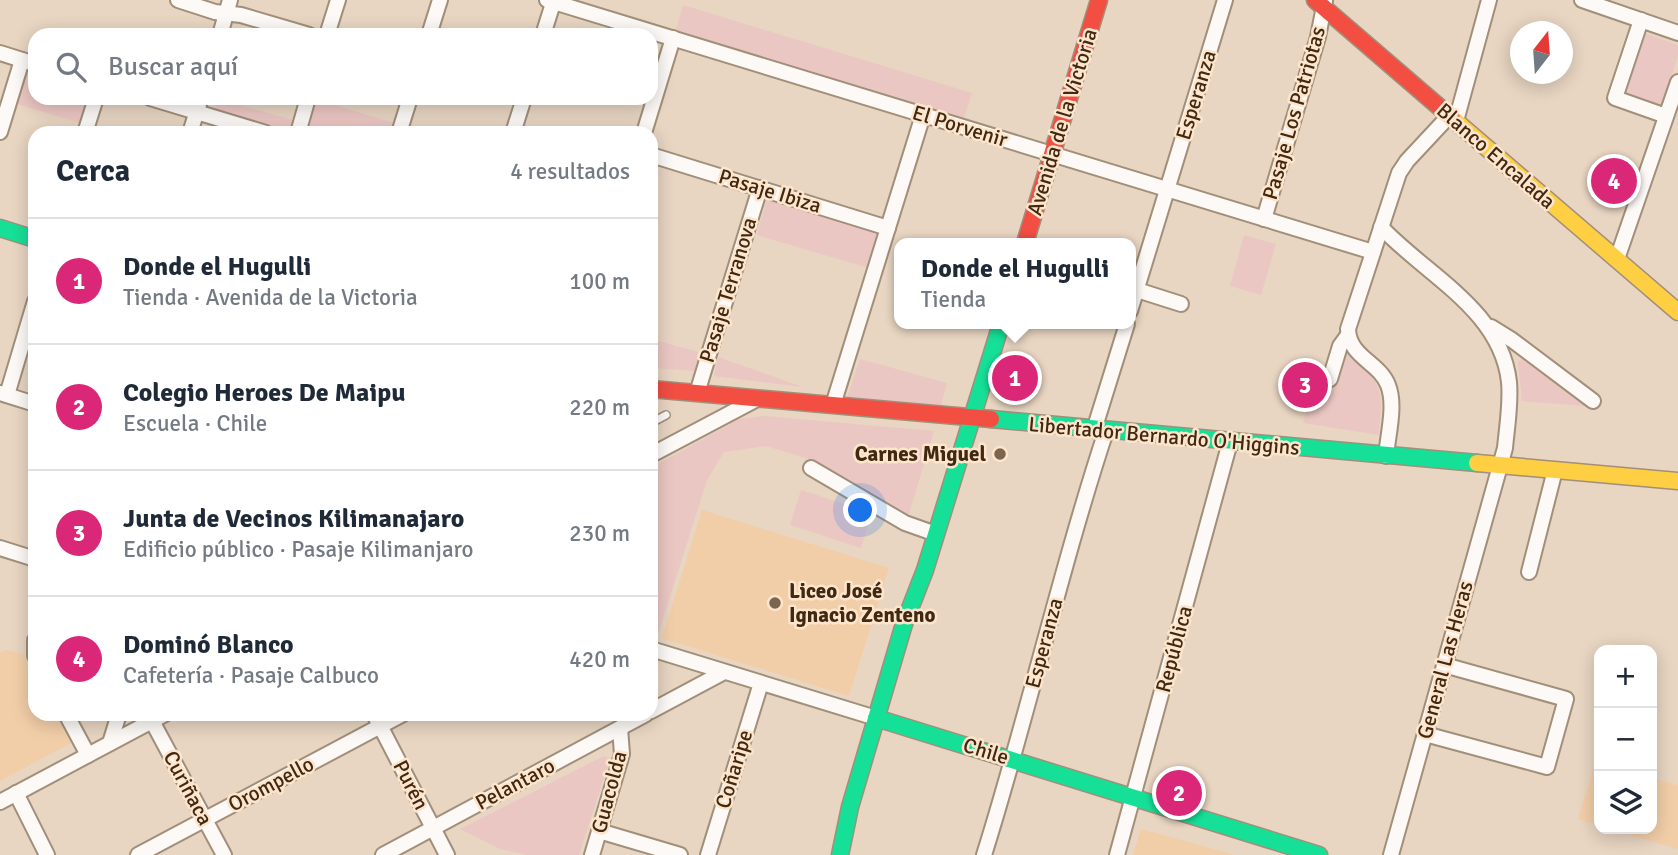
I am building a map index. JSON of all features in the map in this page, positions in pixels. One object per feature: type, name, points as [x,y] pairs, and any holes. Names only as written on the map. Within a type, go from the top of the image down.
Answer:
[{"type":"street","points":[[178,0],[215,12],[229,6]]},
{"type":"street","points":[[329,28],[338,0]]},
{"type":"street","points":[[431,28],[440,0]]},
{"type":"street","name":"Esperanza","points":[[1136,293],[1225,0]]},
{"type":"street","points":[[1330,379],[1340,346],[1348,335],[1349,323],[1396,180],[1403,167],[1452,118],[1489,0]]},
{"type":"street","points":[[1582,0],[1678,33]]},
{"type":"street","points":[[545,28],[551,1]]},
{"type":"street","name":"El Porvenir","points":[[551,1],[640,28]]},
{"type":"street","name":"Avenida de la Victoria","points":[[1027,238],[1094,1]]},
{"type":"street","name":"Blanco Encalada","points":[[1321,2],[1678,312]]},
{"type":"street","name":"Pasaje Los Patriotas","points":[[1264,219],[1318,37],[1321,2]]},
{"type":"street","points":[[222,28],[229,6]]},
{"type":"street","points":[[229,6],[241,15],[285,28]]},
{"type":"street","points":[[1641,20],[1615,98],[1666,116]]},
{"type":"street","name":"El Porvenir","points":[[658,33],[1373,252]]},
{"type":"street","points":[[658,87],[673,38]]},
{"type":"street","points":[[0,53],[28,62],[0,132]]},
{"type":"street","points":[[1617,260],[1678,82]]},
{"type":"street","points":[[87,126],[94,105]]},
{"type":"street","points":[[192,126],[198,105],[249,126]]},
{"type":"street","points":[[300,126],[306,105]]},
{"type":"street","points":[[401,126],[408,105]]},
{"type":"street","points":[[514,126],[519,105]]},
{"type":"street","points":[[646,126],[653,105]]},
{"type":"street","points":[[834,405],[923,115]]},
{"type":"street","name":"Pasaje Ibiza","points":[[658,157],[888,228]]},
{"type":"street","name":"Pasaje Terranova","points":[[696,393],[760,188]]},
{"type":"street","points":[[1381,227],[1472,309],[1486,324],[1502,352],[1509,385],[1505,447],[1499,466]]},
{"type":"street","points":[[0,228],[28,237]]},
{"type":"street","points":[[1137,290],[1181,304]]},
{"type":"street","points":[[28,321],[3,394],[28,402]]},
{"type":"street","points":[[1486,324],[1513,340],[1593,401]]},
{"type":"street","points":[[840,855],[846,838],[850,807],[882,720],[904,624],[925,570],[999,329]]},
{"type":"street","name":"Esperanza","points":[[984,855],[1014,759],[1126,329]]},
{"type":"street","points":[[1348,335],[1356,351],[1381,373],[1389,389],[1391,402],[1386,456]]},
{"type":"street","name":"Libertador Bernardo O'Higgins","points":[[658,390],[1678,481]]},
{"type":"street","points":[[658,451],[758,398]]},
{"type":"street","name":"República","points":[[1117,855],[1230,442]]},
{"type":"street","name":"General Las Heras","points":[[1391,855],[1499,466]]},
{"type":"street","points":[[811,468],[905,523],[936,534]]},
{"type":"street","points":[[1529,572],[1555,470]]},
{"type":"street","points":[[0,548],[28,557]]},
{"type":"street","name":"Chile","points":[[658,651],[1320,855]]},
{"type":"street","points":[[1425,734],[1546,767],[1566,699],[1444,665]]},
{"type":"street","points":[[658,707],[724,672]]},
{"type":"street","name":"Coñaripe","points":[[708,855],[761,683]]},
{"type":"street","points":[[69,721],[88,755]]},
{"type":"street","points":[[110,743],[117,721]]},
{"type":"street","points":[[0,802],[151,721]]},
{"type":"street","name":"Curiñaca","points":[[160,721],[224,855]]},
{"type":"street","name":"Orompello","points":[[138,855],[205,820],[376,721]]},
{"type":"street","name":"Purén","points":[[379,721],[447,855]]},
{"type":"street","name":"Pelantaro","points":[[383,855],[633,721]]},
{"type":"street","name":"Guacolda","points":[[592,855],[622,754],[620,728]]},
{"type":"street","points":[[16,793],[47,855]]},
{"type":"street","points":[[599,831],[680,855]]},
{"type":"lane","points":[[658,419],[666,415]]},
{"type":"shaded area","points":[[683,5],[972,93],[964,118],[676,30]]},
{"type":"shaded area","points":[[1644,33],[1678,45],[1678,56],[1661,106],[1624,93]]},
{"type":"shaded area","points":[[25,70],[28,71],[28,105],[92,105],[86,125],[14,103]]},
{"type":"shaded area","points":[[216,105],[239,105],[293,120],[291,126],[271,126],[215,110]]},
{"type":"shaded area","points":[[312,105],[334,105],[398,124],[397,126],[305,126]]},
{"type":"shaded area","points":[[767,198],[883,231],[872,269],[757,235]]},
{"type":"shaded area","points":[[1244,235],[1276,244],[1261,295],[1230,286]]},
{"type":"shaded area","points":[[658,341],[702,353],[696,371],[658,368]]},
{"type":"shaded area","points":[[1348,352],[1369,373],[1378,388],[1381,406],[1379,435],[1303,423],[1310,399],[1324,402],[1338,353]]},
{"type":"shaded area","points":[[718,357],[803,387],[714,376]]},
{"type":"shaded area","points":[[860,359],[947,383],[941,405],[847,398]]},
{"type":"shaded area","points":[[1528,359],[1586,406],[1522,401],[1518,362]]},
{"type":"shaded area","points":[[764,416],[934,431],[908,517],[809,459],[766,446],[724,452],[707,480],[658,635],[658,464],[739,419]]},
{"type":"shaded area","points":[[801,490],[872,513],[861,548],[790,525]]},
{"type":"shaded area","name":"Liceo José Ignacio Zenteno","points":[[702,510],[889,568],[849,696],[662,638]]},
{"type":"shaded area","points":[[7,650],[23,654],[28,664],[28,721],[59,721],[71,743],[0,781],[0,653]]},
{"type":"shaded area","points":[[604,756],[610,759],[579,855],[527,855],[500,849],[460,829]]},
{"type":"shaded area","points":[[1594,766],[1594,824],[1578,819]]},
{"type":"shaded area","points":[[1657,779],[1678,785],[1678,849],[1627,834],[1657,834]]},
{"type":"shaded area","points":[[1141,829],[1235,855],[1133,855]]},
{"type":"traffic: fast","points":[[0,228],[28,237]]},
{"type":"traffic: fast","points":[[840,855],[850,807],[904,624],[925,570],[999,329]]},
{"type":"traffic: fast","points":[[991,419],[1477,463]]},
{"type":"traffic: fast","points":[[876,718],[1319,855]]},
{"type":"traffic: slow","points":[[1452,118],[1678,312]]},
{"type":"traffic: slow","points":[[1477,463],[1678,481]]},
{"type":"traffic: jam","points":[[1027,238],[1099,0]]},
{"type":"traffic: jam","points":[[1315,0],[1452,118]]},
{"type":"traffic: jam","points":[[658,390],[991,419]]},
{"type":"place","name":"Dominó Blanco","points":[[1614,181]]},
{"type":"place","name":"Donde el Hugulli","points":[[1015,378]]},
{"type":"place","name":"Junta de Vecinos Kilimanajaro","points":[[1305,385]]},
{"type":"place","name":"Carnes Miguel","points":[[1000,454]]},
{"type":"place","name":"Liceo José Ignacio Zenteno","points":[[775,603]]},
{"type":"place","name":"Colegio Heroes De Maipu","points":[[1179,793]]}]
